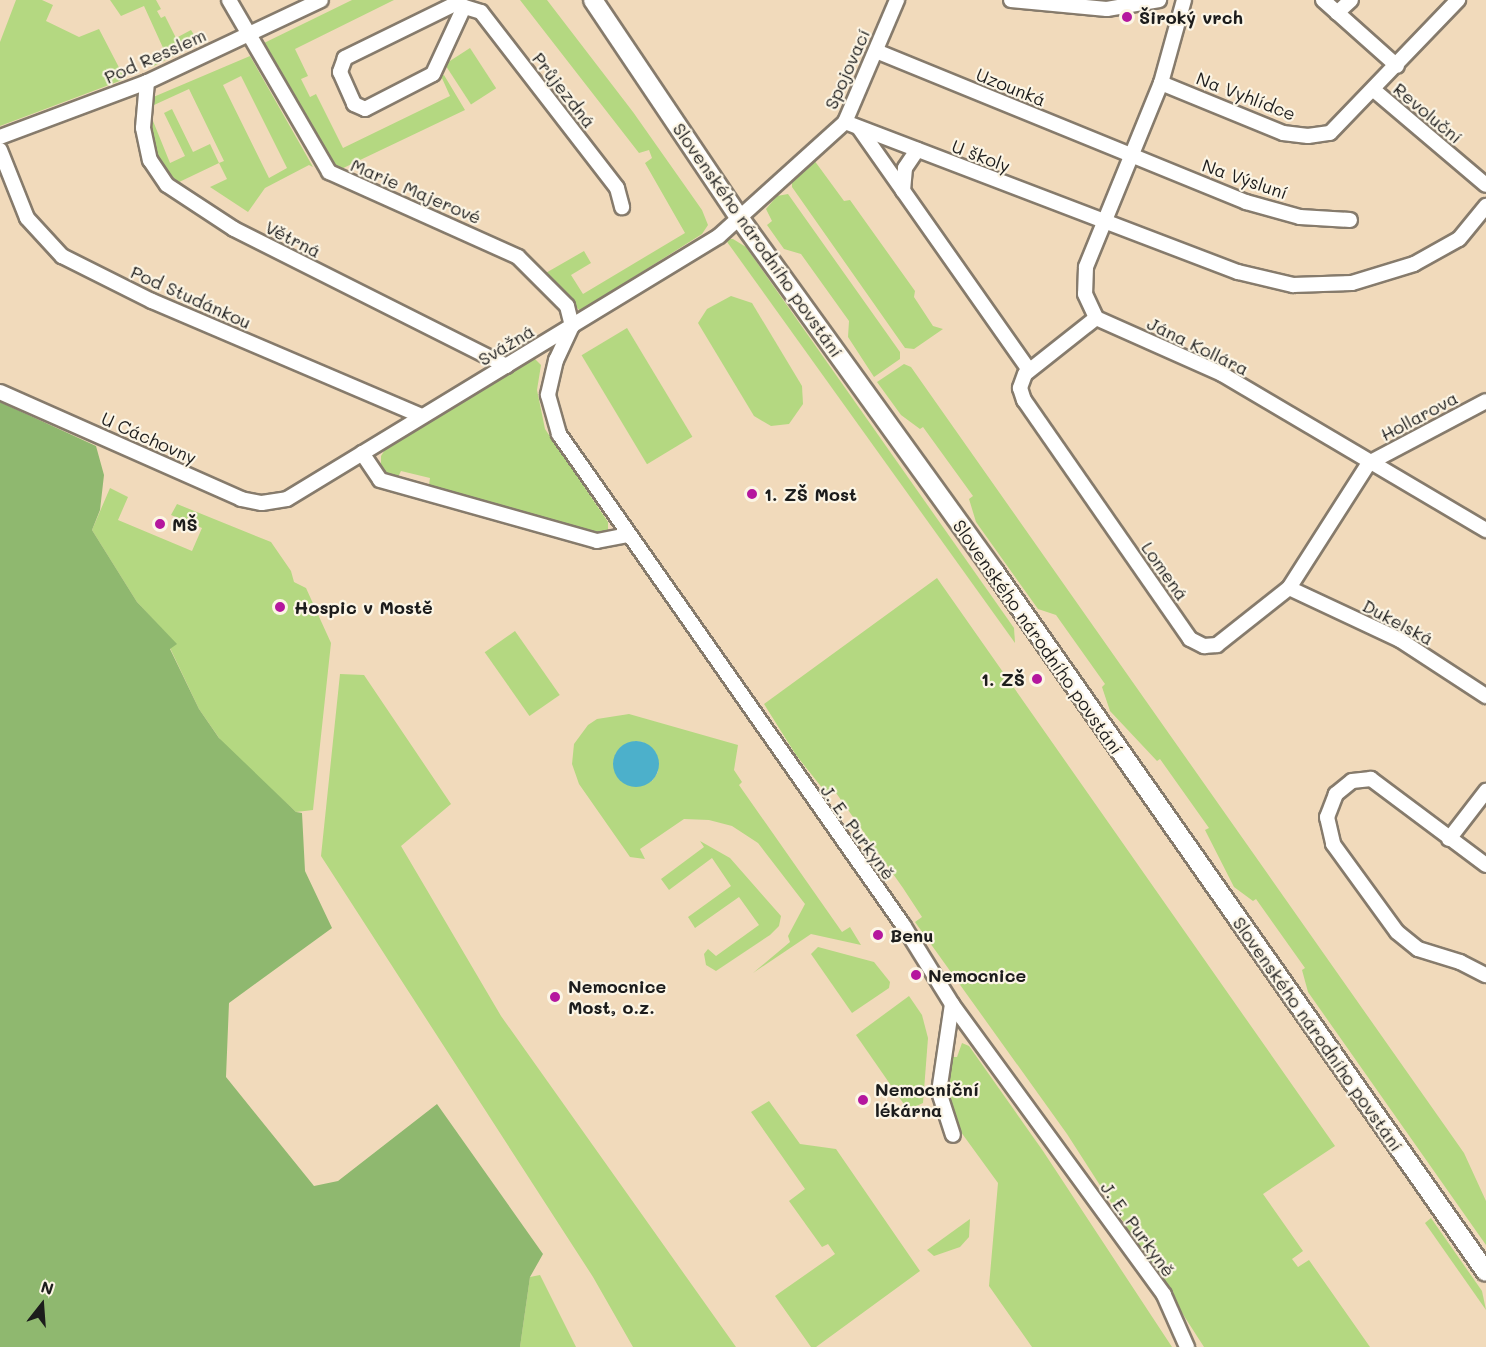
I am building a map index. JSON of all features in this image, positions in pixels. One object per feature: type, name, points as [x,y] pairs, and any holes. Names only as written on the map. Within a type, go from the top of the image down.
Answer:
[{"type":"street","name":"Marie Majerové","points":[[230,0],[329,172],[518,257],[567,306],[572,326]]},
{"type":"street","name":"Pod Resslem","points":[[0,137],[147,82],[321,0]]},
{"type":"street","name":"Slovenského národního povstání","points":[[593,0],[738,216],[994,571],[1486,1272]]},
{"type":"street","name":"Spojovací","points":[[738,216],[844,122],[897,0]]},
{"type":"street","points":[[1011,0],[1107,9],[1159,0]]},
{"type":"street","points":[[859,128],[1029,370],[1096,318],[1085,294],[1086,267],[1133,156],[1161,82],[1184,0]]},
{"type":"street","points":[[1323,0],[1397,66]]},
{"type":"street","points":[[1337,13],[1351,0]]},
{"type":"street","name":"Na Vyhlídce","points":[[1161,82],[1283,133],[1308,136],[1330,133],[1375,91],[1458,0]]},
{"type":"street","points":[[457,4],[433,74],[365,109],[354,104],[340,72],[345,58],[457,4]]},
{"type":"street","name":"Průjezdná","points":[[457,4],[481,12],[489,21],[617,188],[622,207]]},
{"type":"street","name":"Uzounká","points":[[876,51],[1133,156]]},
{"type":"street","name":"Větrná","points":[[147,82],[143,128],[150,160],[166,185],[234,229],[506,366]]},
{"type":"street","name":"Revoluční","points":[[1375,91],[1486,185]]},
{"type":"street","name":"U školy","points":[[844,122],[1104,224],[1238,273],[1293,285],[1352,283],[1414,264],[1459,239],[1486,206]]},
{"type":"street","name":"Pod Studánkou","points":[[0,150],[27,218],[62,256],[152,301],[421,416]]},
{"type":"street","points":[[903,190],[905,168],[917,150]]},
{"type":"street","name":"Na Výsluní","points":[[1133,156],[1246,202],[1300,217],[1350,220]]},
{"type":"street","name":"Svážná","points":[[287,499],[719,236],[738,216]]},
{"type":"street","name":"Jána Kollára","points":[[1096,318],[1222,374],[1486,530]]},
{"type":"street","name":"J. E. Purkyně","points":[[572,326],[556,360],[548,395],[559,434],[903,925],[952,1004],[1164,1295],[1187,1347]]},
{"type":"street","name":"Lomená","points":[[1029,370],[1020,388],[1024,400],[1190,639],[1204,646],[1217,645],[1289,588],[1370,463]]},
{"type":"street","name":"U Cáchovny","points":[[0,392],[242,499],[262,503],[287,499]]},
{"type":"street","name":"Hollarova","points":[[1370,463],[1486,401]]},
{"type":"street","points":[[362,453],[380,480],[597,541],[628,535]]},
{"type":"street","name":"Dukelská","points":[[1289,588],[1400,640],[1486,696]]},
{"type":"street","points":[[1486,865],[1371,779],[1352,781],[1336,794],[1327,817],[1333,844],[1396,932],[1418,949],[1460,962],[1486,975]]},
{"type":"street","points":[[1449,839],[1486,791]]},
{"type":"street","points":[[952,1004],[939,1092],[953,1135]]},
{"type":"green space","points":[[16,0],[42,0],[53,5],[46,21],[79,37],[99,29],[125,79],[0,126],[0,42]]},
{"type":"green space","points":[[110,0],[156,0],[161,9],[157,11],[161,18],[165,16],[176,38],[191,30],[199,43],[152,67],[147,57],[164,50],[144,6],[121,16]]},
{"type":"green space","points":[[352,0],[394,0],[295,49],[308,76],[301,79],[310,97],[316,94],[343,148],[450,96],[441,76],[444,75],[465,110],[337,171],[262,44]]},
{"type":"green space","points":[[520,0],[547,0],[633,112],[702,210],[708,225],[702,234],[580,311],[544,274],[584,251],[591,263],[571,275],[583,294],[685,233],[645,163],[652,158],[649,150],[639,153]]},
{"type":"green space","points":[[470,48],[496,88],[471,105],[445,64]]},
{"type":"green space","points":[[250,56],[313,167],[309,165],[265,188],[248,212],[210,187],[227,179],[219,163],[175,184],[160,167],[147,131],[151,98]],"holes":[[[241,76],[287,168],[269,178],[223,85]],[[189,89],[224,161],[219,163],[210,144],[193,152],[172,109],[164,113],[185,156],[170,163],[151,116],[154,105]]]},
{"type":"green space","points":[[814,160],[844,201],[850,200],[915,291],[914,297],[933,326],[943,329],[914,349],[905,348],[792,187],[792,180]]},
{"type":"green space","points":[[788,194],[900,352],[900,359],[874,377],[848,337],[849,321],[801,254],[784,249],[767,225],[772,221],[766,209],[777,196]]},
{"type":"green space","points":[[725,239],[733,239],[746,247],[1014,628],[1015,643]]},
{"type":"green space","points":[[731,296],[752,303],[802,386],[803,404],[789,424],[771,426],[754,416],[698,323],[707,309]]},
{"type":"green space","points":[[627,328],[692,437],[647,464],[582,355]]},
{"type":"green space","points":[[533,357],[541,365],[537,390],[545,429],[608,522],[608,532],[599,535],[434,492],[429,485],[430,478],[401,471],[398,477],[389,476],[381,467],[381,456],[388,445]]},
{"type":"green space","points":[[904,364],[911,367],[1464,1153],[1486,1201],[1486,1245],[1308,992],[1302,970],[1305,968],[1256,899],[1253,901],[1234,887],[1205,830],[1209,828],[1160,759],[1157,761],[1110,711],[1102,687],[1105,684],[1056,615],[1038,609],[976,522],[969,499],[973,496],[923,427],[920,429],[901,415],[877,382]]},
{"type":"green space","points":[[0,402],[96,446],[104,475],[100,510],[92,530],[137,602],[177,644],[170,649],[199,709],[219,738],[296,812],[302,813],[305,871],[332,928],[229,1003],[226,1077],[314,1186],[338,1181],[437,1104],[543,1254],[530,1277],[520,1347],[0,1347]]},
{"type":"green space","points":[[110,488],[128,497],[118,520],[192,551],[202,528],[171,515],[177,504],[271,542],[291,571],[294,582],[306,588],[331,643],[313,810],[296,812],[224,745],[199,709],[170,648],[176,644],[137,602],[92,530]]},
{"type":"green space","points":[[937,578],[1335,1146],[1263,1194],[1303,1251],[1292,1259],[1298,1267],[1309,1260],[1370,1347],[1204,1347],[1067,1134],[915,922],[922,917],[903,888],[834,790],[827,794],[796,755],[764,704]]},
{"type":"green space","points":[[515,631],[560,695],[529,716],[485,652]]},
{"type":"green space","points":[[340,674],[364,675],[451,804],[401,846],[501,1016],[736,1347],[633,1347],[593,1277],[321,856]]},
{"type":"green space","points":[[629,714],[738,745],[734,770],[742,782],[739,785],[842,932],[850,927],[861,945],[811,934],[753,973],[790,942],[788,936],[805,904],[758,843],[732,826],[709,820],[684,819],[640,849],[645,859],[630,857],[579,784],[572,764],[574,744],[588,725],[597,719]],"holes":[[[635,741],[643,742],[658,772],[652,781],[613,763],[616,753]]]},
{"type":"green space","points":[[700,841],[730,858],[781,916],[779,926],[770,935],[716,971],[706,965],[704,954],[708,949],[716,956],[759,925],[739,897],[695,928],[688,917],[731,886],[712,858],[669,890],[661,879],[704,847]]},
{"type":"green space","points":[[818,947],[874,962],[890,982],[889,988],[852,1013],[811,954]]},
{"type":"green space","points":[[909,996],[922,1015],[928,1038],[923,1103],[908,1110],[856,1035]]},
{"type":"green space","points":[[962,1043],[969,1046],[1043,1151],[1172,1347],[1032,1347],[989,1286],[998,1183],[958,1128],[947,1097],[950,1057],[957,1057]]},
{"type":"green space","points":[[769,1101],[800,1144],[836,1149],[920,1271],[816,1347],[811,1347],[775,1296],[835,1254],[828,1244],[822,1247],[789,1201],[805,1189],[751,1112]]},
{"type":"green space","points":[[1431,1218],[1482,1291],[1486,1310],[1425,1223]]},
{"type":"green space","points":[[970,1219],[969,1237],[960,1247],[934,1256],[927,1250]]},
{"type":"green space","points":[[540,1275],[576,1347],[520,1347],[530,1277]]},
{"type":"water","points":[[636,741],[652,748],[659,764],[652,780],[636,787],[620,780],[613,764],[620,748]]},
{"type":"place","name":"Široký vrch","points":[[1127,17]]},
{"type":"place","name":"1. ZŠ Most","points":[[752,494]]},
{"type":"place","name":"MŠ","points":[[160,524]]},
{"type":"place","name":"Hospic v Mostě","points":[[280,607]]},
{"type":"place","name":"1. ZŠ","points":[[1037,679]]},
{"type":"place","name":"Benu","points":[[878,935]]},
{"type":"place","name":"Nemocnice","points":[[916,975]]},
{"type":"place","name":"Nemocnice Most, o.z.","points":[[555,997]]},
{"type":"place","name":"Nemocniční lékárna","points":[[863,1100]]}]
